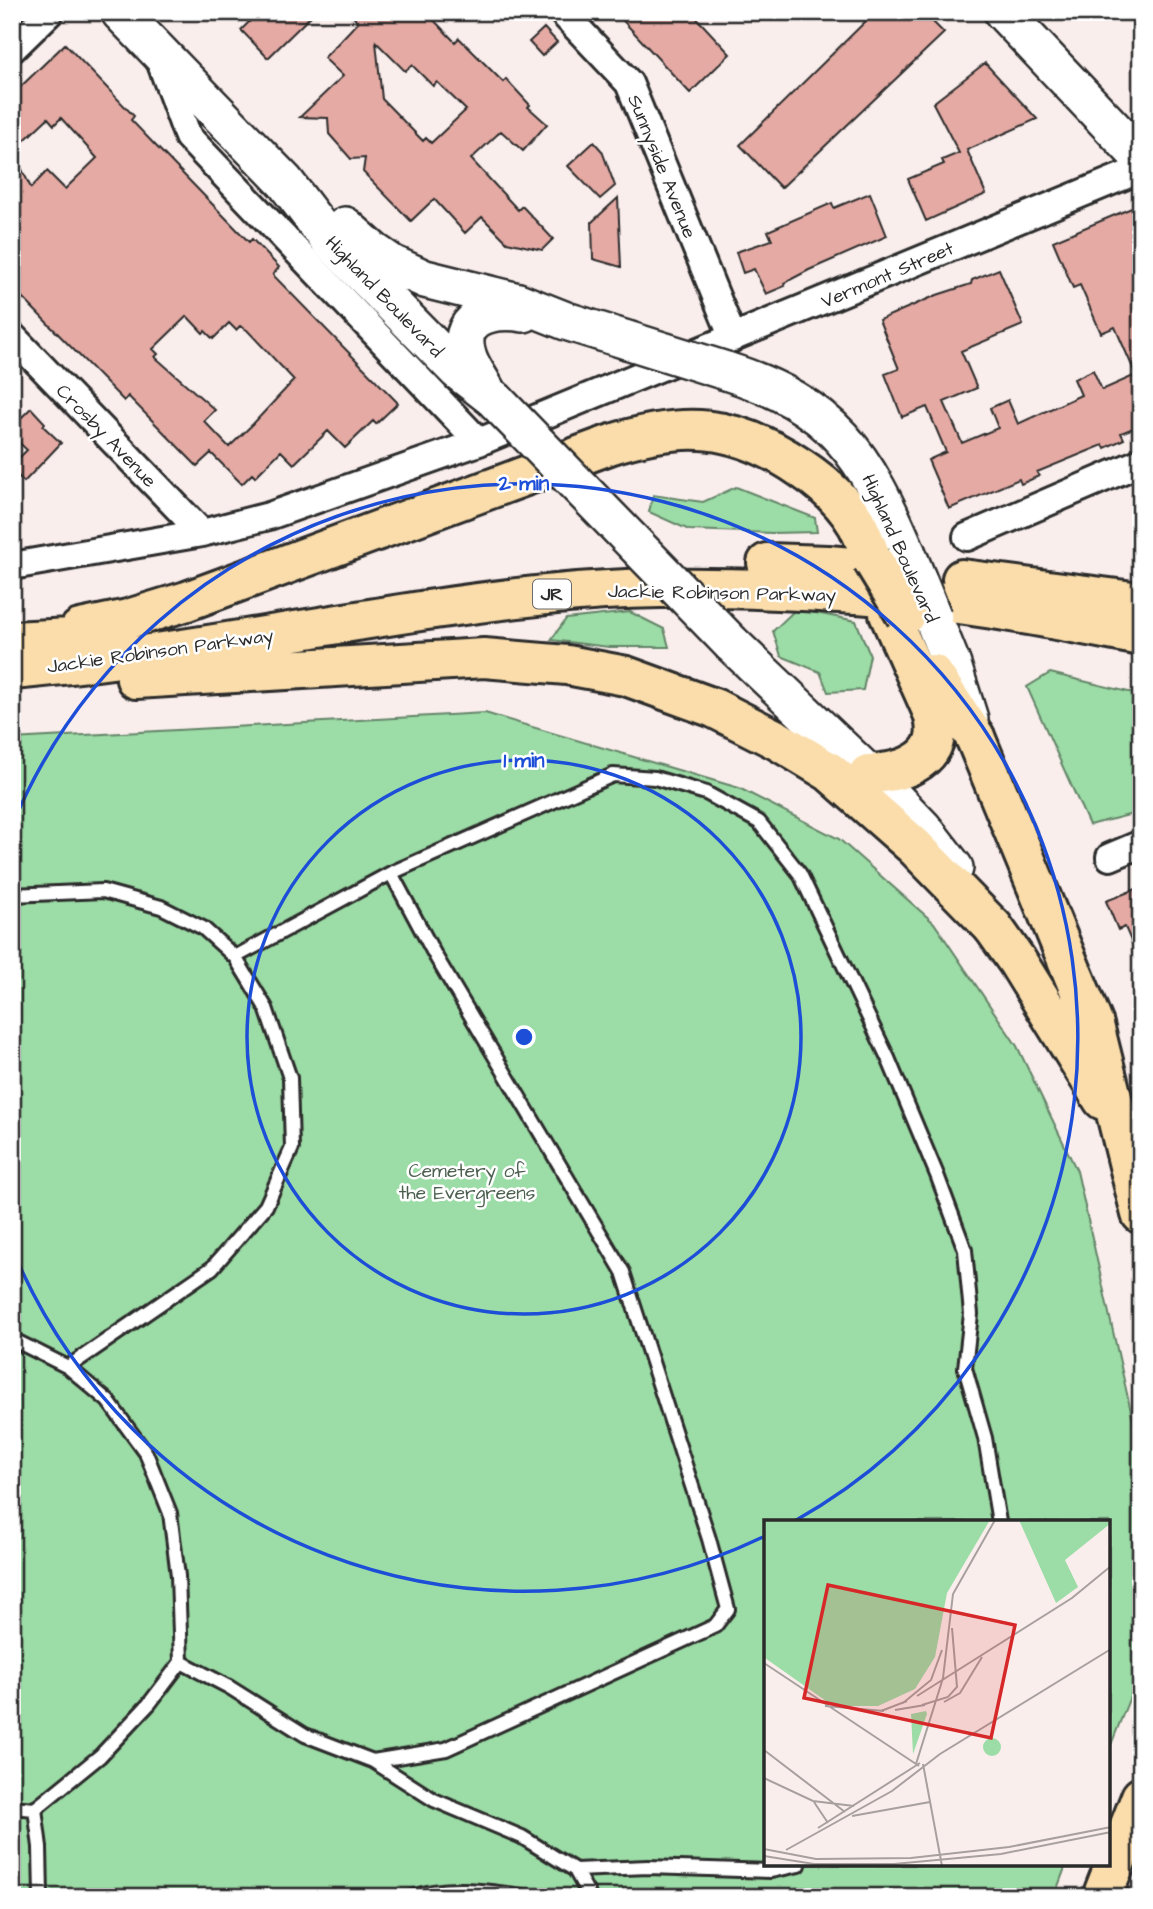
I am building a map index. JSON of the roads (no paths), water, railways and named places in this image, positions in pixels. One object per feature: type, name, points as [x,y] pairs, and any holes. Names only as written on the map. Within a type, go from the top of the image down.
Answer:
[{"type":"main road","name":"Highland Boulevard","points":[[120,12],[285,182],[330,241],[458,371],[491,396],[731,643],[922,827],[1017,961],[1060,1033],[1131,1126]]},
{"type":"main road","points":[[1003,12],[1141,158]]},
{"type":"main road","name":"Highland Boulevard","points":[[285,182],[344,225],[373,251],[425,279],[518,302],[566,321],[627,340],[730,355],[822,419],[858,457],[873,479],[872,516],[934,672],[975,737],[1094,1025],[1131,1126],[1140,1202]]},
{"type":"main road","points":[[491,396],[468,360],[467,331],[475,319],[497,311],[566,321]]},
{"type":"main road","points":[[12,640],[95,627],[158,610],[609,445],[665,431],[727,433],[760,443],[872,516],[872,559],[906,615],[934,672],[936,729],[925,755],[907,768],[897,772],[868,774]]},
{"type":"main road","name":"Jackie Robinson Parkway","points":[[12,640],[101,638],[460,580],[563,568],[638,563],[828,565],[1141,602]]},
{"type":"main road","name":"Jackie Robinson Parkway","points":[[12,672],[149,655],[498,600],[665,587],[839,593],[966,604],[1141,636]]},
{"type":"main road","points":[[12,672],[78,683],[484,658],[567,664],[626,676],[714,708],[777,740],[830,772],[893,826],[993,927]]},
{"type":"main road","points":[[1102,1897],[1125,1855],[1141,1797]]},
{"type":"street","points":[[12,49],[50,12]]},
{"type":"street","name":"Sunnyside Avenue","points":[[562,12],[629,83],[730,355]]},
{"type":"street","name":"Highland Boulevard","points":[[157,52],[188,137],[479,442]]},
{"type":"street","name":"Vermont Street","points":[[479,442],[634,379],[730,355],[1141,169]]},
{"type":"street","name":"Crosby Avenue","points":[[12,336],[202,533]]},
{"type":"street","points":[[12,566],[202,533],[269,516],[479,442]]},
{"type":"street","points":[[967,537],[1141,462]]},
{"type":"street","points":[[1110,858],[1141,844]]},
{"type":"lane","points":[[235,957],[391,873],[613,775],[655,778],[706,793],[759,822],[800,874],[888,1058],[965,1250],[971,1314],[965,1368],[985,1438],[999,1520]]},
{"type":"lane","points":[[373,1761],[446,1749],[715,1626],[728,1609],[709,1539],[624,1272],[443,969],[391,873]]},
{"type":"lane","points":[[12,895],[103,891],[161,907],[203,928],[235,957],[266,1009],[290,1078],[292,1148],[266,1206],[212,1268],[68,1367]]},
{"type":"lane","points":[[12,1339],[68,1367],[108,1401],[146,1453],[170,1513],[178,1576],[181,1662],[149,1704],[100,1756],[35,1809],[12,1807]]},
{"type":"lane","points":[[181,1662],[229,1686],[305,1735],[373,1761],[434,1800],[522,1838],[575,1870],[590,1897]]},
{"type":"lane","points":[[35,1809],[40,1846],[41,1897]]},
{"type":"lane","points":[[575,1870],[648,1867],[771,1871],[790,1867]]},
{"type":"lane","points":[[412,1897],[424,1893],[481,1890],[530,1897]]},
{"type":"park label","name":"Cemetery of the Evergreens","points":[[467,1181]]}]
